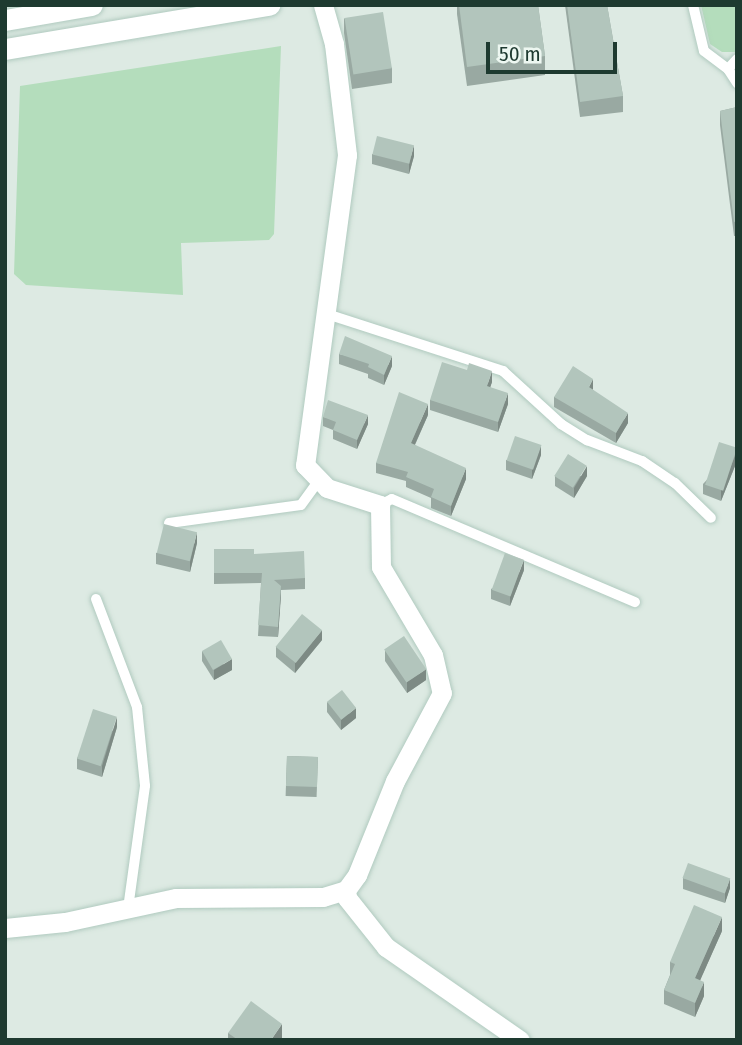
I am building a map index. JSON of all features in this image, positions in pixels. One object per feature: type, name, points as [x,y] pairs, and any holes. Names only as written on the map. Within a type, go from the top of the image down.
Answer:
[{"type":"main road","points":[[5,20],[61,8],[92,5]]},
{"type":"main road","points":[[5,49],[269,5]]},
{"type":"street","points":[[5,928],[65,922],[176,898],[323,897],[346,890],[358,875],[395,781],[428,727],[442,693],[433,655],[380,567],[380,505],[318,482],[309,474],[304,453],[327,314],[347,155],[334,44],[323,5]]},
{"type":"street","points":[[346,890],[386,947],[520,1040]]},
{"type":"lane","points":[[693,5],[704,51],[728,69],[737,83]]},
{"type":"lane","points":[[728,69],[737,58]]},
{"type":"lane","points":[[327,314],[503,371],[561,424],[587,440],[642,461],[675,483],[710,518]]},
{"type":"lane","points":[[169,523],[301,505],[318,482]]},
{"type":"lane","points":[[380,505],[392,499],[635,602]]},
{"type":"lane","points":[[96,599],[138,707],[145,786],[128,908]]},
{"type":"green space","points":[[701,5],[737,5],[737,52],[722,52],[710,44]]},
{"type":"green space","points":[[281,46],[274,234],[269,240],[181,243],[183,295],[26,285],[14,274],[20,86]]},
{"type":"building","points":[[459,5],[538,5],[545,56],[467,67]]},
{"type":"building","points":[[567,5],[607,5],[623,96],[580,102]]},
{"type":"building","points":[[383,12],[392,68],[353,74],[344,18]]},
{"type":"building","points":[[737,107],[737,221],[734,222],[720,111]]},
{"type":"building","points":[[377,136],[414,145],[409,164],[372,154]]},
{"type":"building","points":[[345,336],[392,356],[384,375],[368,367],[369,364],[339,354]]},
{"type":"building","points":[[442,362],[467,370],[469,363],[492,371],[487,386],[508,393],[498,422],[430,400]]},
{"type":"building","points":[[573,366],[593,379],[589,387],[628,413],[616,433],[554,397]]},
{"type":"building","points":[[399,392],[428,404],[411,443],[466,468],[451,506],[431,497],[434,489],[406,477],[408,472],[376,463]]},
{"type":"building","points":[[328,400],[368,415],[357,440],[333,430],[336,422],[323,417]]},
{"type":"building","points":[[515,436],[541,445],[533,470],[507,461]]},
{"type":"building","points":[[719,442],[737,448],[723,491],[705,485]]},
{"type":"building","points":[[568,454],[587,466],[573,488],[554,476]]},
{"type":"building","points":[[164,524],[197,532],[190,561],[157,553]]},
{"type":"building","points":[[214,549],[254,549],[254,554],[304,551],[305,578],[274,580],[281,586],[278,627],[258,625],[262,573],[214,573]]},
{"type":"building","points":[[505,553],[524,560],[510,596],[492,590]]},
{"type":"building","points":[[302,614],[322,630],[296,663],[276,647]]},
{"type":"building","points":[[404,636],[426,669],[406,683],[384,649]]},
{"type":"building","points":[[221,640],[232,659],[213,670],[202,651]]},
{"type":"building","points":[[342,690],[356,708],[341,720],[327,702]]},
{"type":"building","points":[[93,709],[117,717],[101,766],[77,758]]},
{"type":"building","points":[[287,756],[318,757],[317,787],[286,786]]},
{"type":"building","points":[[688,863],[730,878],[725,893],[683,878]]},
{"type":"building","points":[[694,905],[722,917],[695,978],[704,982],[695,1003],[664,990],[675,964],[670,962]]},
{"type":"building","points":[[251,1001],[282,1024],[271,1040],[238,1040],[228,1033]]}]
